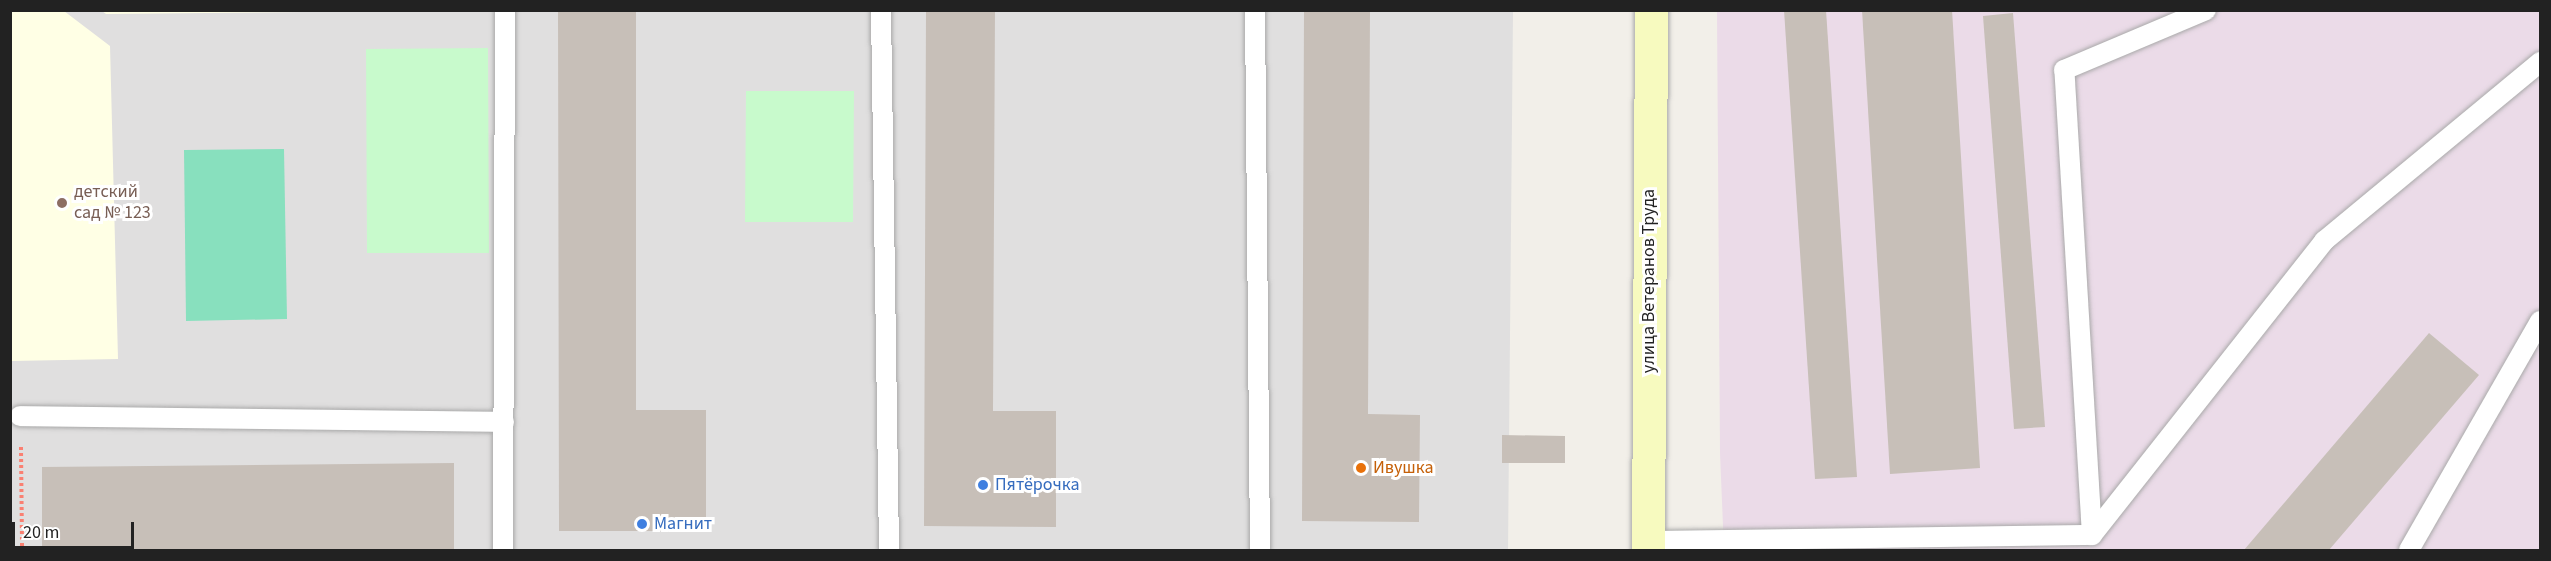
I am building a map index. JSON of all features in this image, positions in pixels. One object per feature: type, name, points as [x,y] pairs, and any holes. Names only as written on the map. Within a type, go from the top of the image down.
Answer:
[{"type":"main road","name":"улица Ветеранов Труда","points":[[1648,546],[1651,10]]},
{"type":"lane","points":[[503,550],[505,10]]},
{"type":"lane","points":[[881,10],[889,550]]},
{"type":"lane","points":[[1255,10],[1260,550]]},
{"type":"lane","points":[[2092,535],[2064,70],[2206,10]]},
{"type":"lane","points":[[2092,535],[2324,241],[2541,62]]},
{"type":"lane","points":[[2409,550],[2541,321]]},
{"type":"lane","points":[[20,416],[504,422]]},
{"type":"lane","points":[[1648,546],[2092,535]]},
{"type":"path","points":[[20,416],[22,550]]},
{"type":"shaded area","points":[[10,11],[1513,11],[1508,550],[11,550]]},
{"type":"shaded area","name":"детский сад № 123","points":[[10,11],[64,11],[110,46],[118,359],[11,361]]},
{"type":"shaded area","points":[[102,11],[404,11],[106,14]]},
{"type":"shaded area","points":[[1717,11],[2540,11],[2540,550],[1724,550],[1720,453]]},
{"type":"green space","points":[[488,48],[489,253],[367,253],[366,49]]},
{"type":"green space","points":[[746,91],[854,91],[853,222],[745,222]]},
{"type":"green space","points":[[284,149],[287,319],[186,321],[184,150]]},
{"type":"building","points":[[558,10],[636,10],[636,410],[706,410],[706,531],[559,531]]},
{"type":"building","points":[[926,10],[995,10],[993,411],[1056,411],[1056,527],[924,526]]},
{"type":"building","points":[[1304,10],[1370,10],[1368,414],[1420,415],[1419,522],[1302,521]]},
{"type":"building","points":[[1784,10],[1826,10],[1857,477],[1815,479]]},
{"type":"building","points":[[1862,10],[1952,10],[1980,468],[1890,474]]},
{"type":"building","points":[[2013,13],[2045,427],[2014,429],[1983,16]]},
{"type":"building","points":[[2429,333],[2479,375],[2329,550],[2244,550]]},
{"type":"building","points":[[1502,435],[1565,436],[1565,463],[1502,463]]},
{"type":"building","points":[[454,463],[454,550],[42,550],[42,467]]},
{"type":"place","name":"детский сад № 123","points":[[62,203]]},
{"type":"place","name":"Ивушка","points":[[1361,468]]},
{"type":"place","name":"Пятёрочка","points":[[983,485]]},
{"type":"place","name":"Магнит","points":[[642,524]]}]
